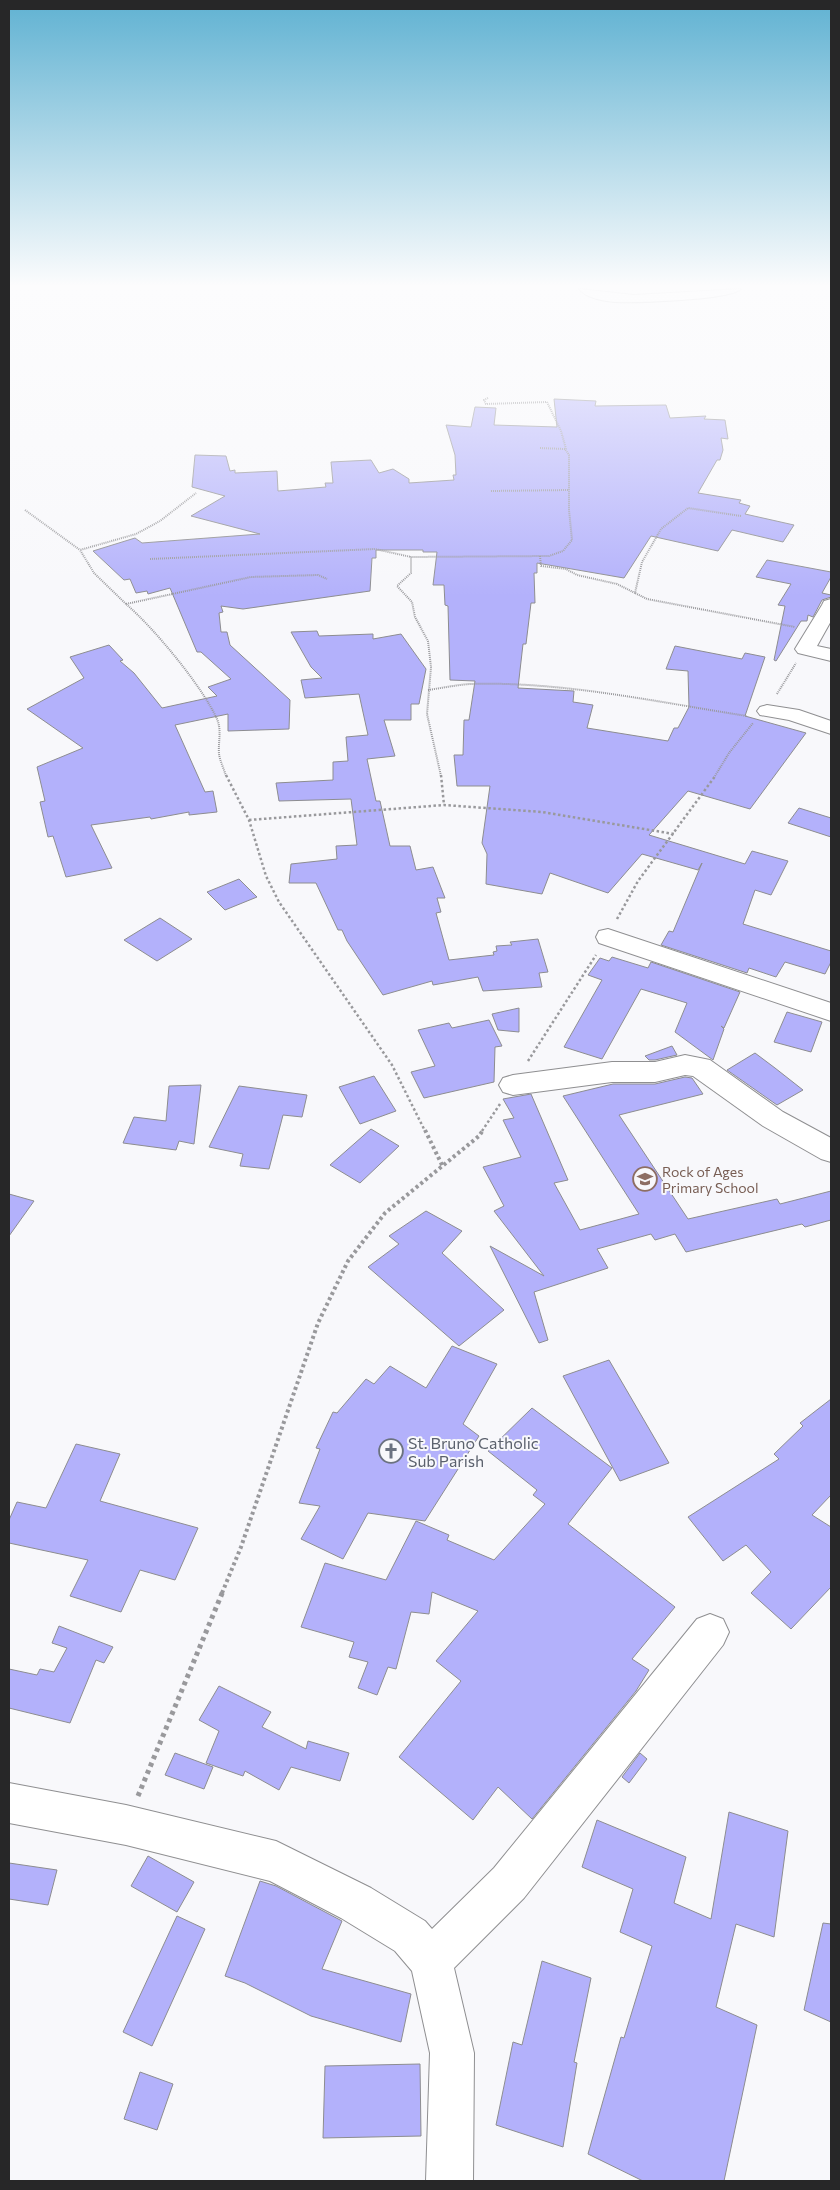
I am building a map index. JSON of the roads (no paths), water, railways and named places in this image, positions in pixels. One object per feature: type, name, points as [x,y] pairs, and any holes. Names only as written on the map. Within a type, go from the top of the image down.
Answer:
[{"type":"street","points":[[831,606],[805,649],[831,655]]},
{"type":"street","points":[[767,710],[792,714],[831,728]]},
{"type":"street","points":[[608,937],[831,1012]]},
{"type":"street","points":[[513,1085],[612,1072],[655,1072],[685,1065],[700,1066],[773,1119],[831,1151]]},
{"type":"street","points":[[431,1961],[509,1883],[710,1632]]},
{"type":"street","points":[[9,1803],[126,1825],[276,1862],[356,1903],[410,1936],[431,1961],[452,2053],[450,2181]]},
{"type":"place","name":"Rock of Ages Primary School","points":[[645,1179]]},
{"type":"place","name":"St. Bruno Catholic Sub Parish","points":[[391,1451]]}]
